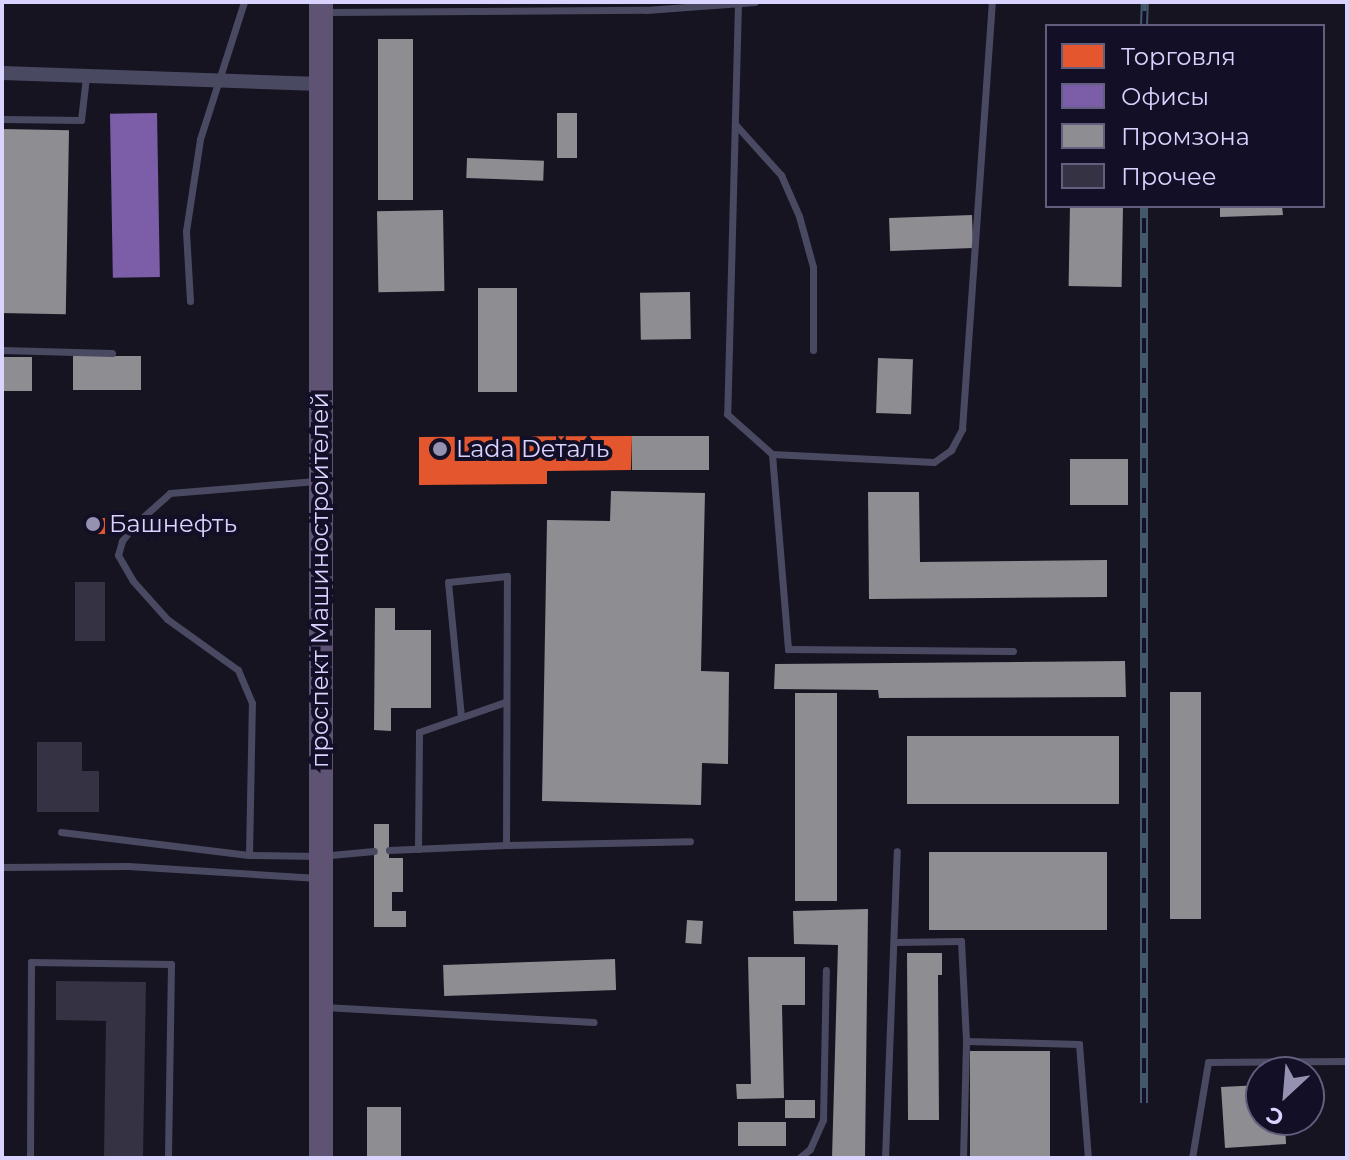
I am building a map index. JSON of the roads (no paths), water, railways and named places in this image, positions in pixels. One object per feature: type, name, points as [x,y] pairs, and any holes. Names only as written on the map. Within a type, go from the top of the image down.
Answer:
[{"type":"main road","name":"проспект Машиностроителей","points":[[321,7],[321,1158]]},
{"type":"street","points":[[2,73],[320,84]]},
{"type":"lane","points":[[190,301],[186,231],[200,139],[244,2]]},
{"type":"lane","points":[[321,7],[646,6],[755,2]]},
{"type":"lane","points":[[738,3],[727,414],[772,454],[934,462],[951,450],[962,429],[992,2]]},
{"type":"lane","points":[[2,119],[81,120],[86,75]]},
{"type":"lane","points":[[735,124],[781,175],[799,216],[813,267],[813,350]]},
{"type":"lane","points":[[2,350],[112,353]]},
{"type":"lane","points":[[772,454],[788,649],[1013,651]]},
{"type":"lane","points":[[249,855],[252,703],[238,670],[167,619],[133,581],[118,555],[122,541],[134,525],[170,493],[322,480]]},
{"type":"lane","points":[[461,716],[448,582],[507,576],[506,845]]},
{"type":"lane","points":[[418,849],[419,732],[505,702]]},
{"type":"lane","points":[[61,832],[320,867]]},
{"type":"lane","points":[[389,850],[690,841]]},
{"type":"lane","points":[[2,867],[320,867],[374,851]]},
{"type":"lane","points":[[885,1158],[896,942],[897,851]]},
{"type":"lane","points":[[896,942],[961,941],[966,1041],[963,1158]]},
{"type":"lane","points":[[30,1155],[31,962],[171,964],[168,1158]]},
{"type":"lane","points":[[799,1158],[810,1149],[823,1120],[826,970]]},
{"type":"lane","points":[[322,1007],[594,1022]]},
{"type":"lane","points":[[966,1041],[1079,1044],[1088,1158]]},
{"type":"lane","points":[[1192,1158],[1208,1062],[1347,1061]]},
{"type":"railway","points":[[1144,24],[1145,2]]},
{"type":"railway","points":[[1144,208],[1144,1103]]},
{"type":"place","name":"Lada Dеталь","points":[[440,449]]},
{"type":"place","name":"Башнефть","points":[[93,524]]}]
